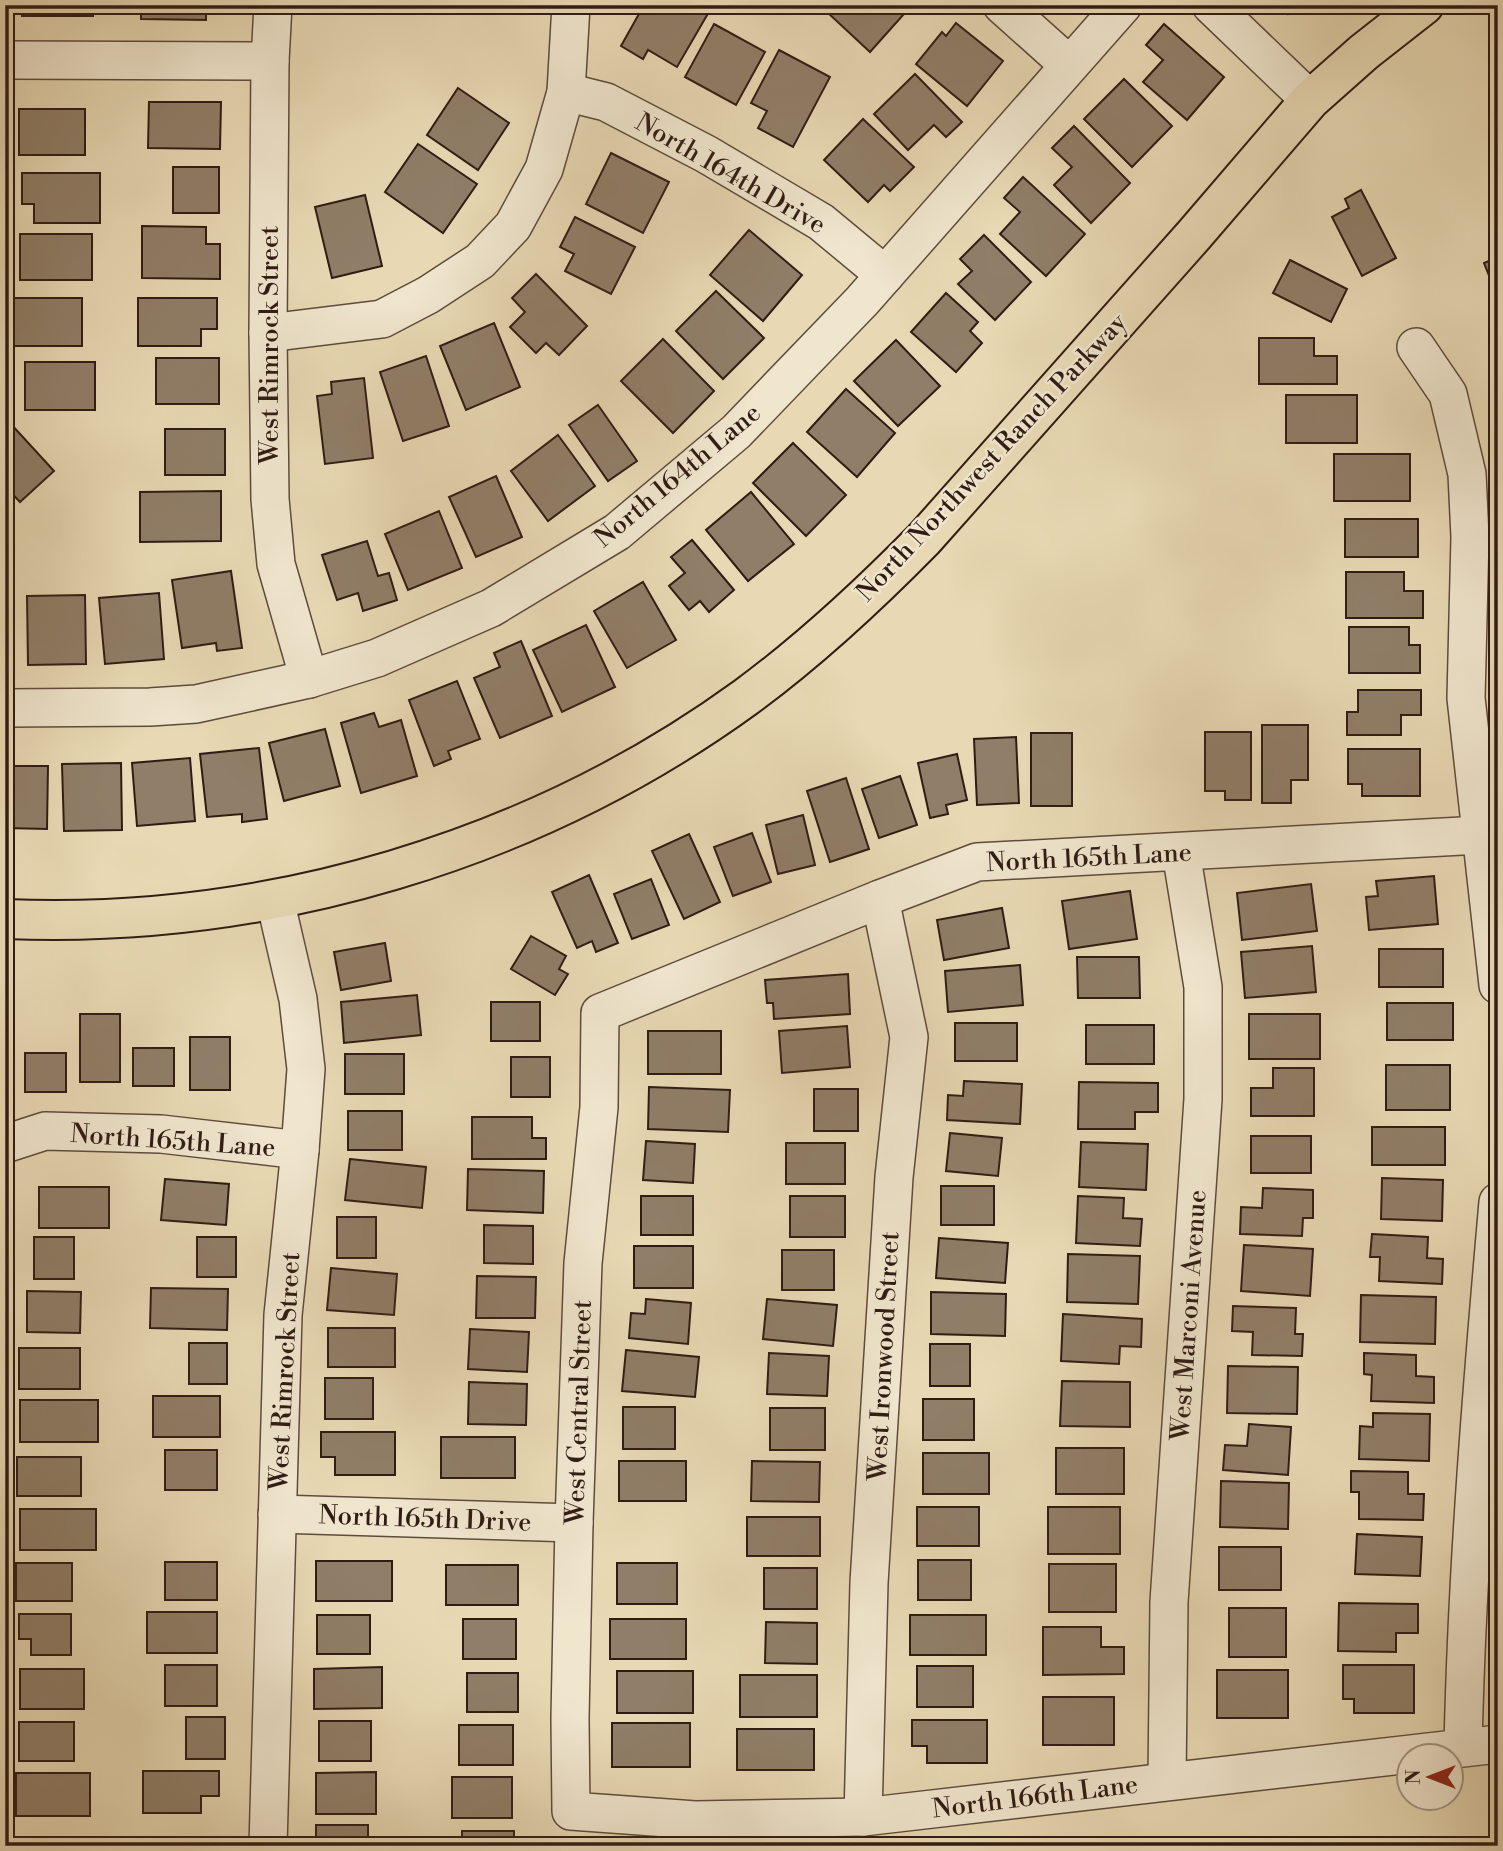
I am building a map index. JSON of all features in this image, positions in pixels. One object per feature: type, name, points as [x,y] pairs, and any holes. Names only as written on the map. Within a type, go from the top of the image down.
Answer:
[{"type":"main road","name":"North Northwest Ranch Parkway","points":[[5,919],[92,920],[228,908],[275,900],[384,873],[445,854],[546,813],[650,758],[747,696],[881,582],[924,538],[1194,235],[1310,100],[1364,52],[1424,5]]},
{"type":"street","name":"West Rimrock Street","points":[[273,5],[270,61],[268,333],[270,499],[276,564],[309,679]]},
{"type":"street","points":[[268,333],[382,318],[428,295],[480,261],[513,226],[544,169],[566,92],[570,5]]},
{"type":"street","points":[[1002,5],[1069,65]]},
{"type":"street","name":"North 164th Lane","points":[[5,708],[196,704],[309,679],[377,658],[491,608],[617,533],[736,432],[885,275],[1123,5]]},
{"type":"street","points":[[1211,5],[1310,100]]},
{"type":"street","points":[[5,60],[270,61]]},
{"type":"street","name":"North 164th Drive","points":[[566,92],[606,102],[706,154],[821,222],[885,275]]},
{"type":"street","points":[[1416,346],[1448,394],[1484,536],[1466,698],[1498,985]]},
{"type":"street","name":"North 165th Lane","points":[[600,1013],[976,862],[1481,835]]},
{"type":"street","name":"West Marconi Avenue","points":[[1167,1781],[1169,1602],[1203,1100],[1203,987],[1181,852]]},
{"type":"street","name":"West Ironwood Street","points":[[863,1817],[869,1583],[894,1177],[909,1037],[880,899]]},
{"type":"street","name":"West Rimrock Street","points":[[268,1846],[284,1315],[306,1069],[298,999],[275,900]]},
{"type":"street","name":"West Central Street","points":[[571,1811],[574,1523],[583,1263],[599,1107],[600,1013]]},
{"type":"street","name":"North 165th Lane","points":[[5,1144],[46,1131],[161,1133],[300,1150]]},
{"type":"street","points":[[1480,1746],[1467,1611],[1498,1202]]},
{"type":"street","name":"North 165th Drive","points":[[277,1514],[574,1523]]},
{"type":"street","name":"North 166th Lane","points":[[571,1811],[695,1821],[863,1817],[1480,1746]]},
{"type":"building","points":[[22,5],[93,5],[93,16],[22,16]]},
{"type":"building","points":[[141,5],[206,5],[206,20],[141,19]]},
{"type":"building","points":[[644,5],[702,5],[710,10],[677,67],[648,50],[643,59],[621,46]]},
{"type":"building","points":[[835,5],[912,5],[870,52],[828,13]]},
{"type":"building","points":[[1281,5],[1299,5],[1288,14]]},
{"type":"building","points":[[956,23],[1003,61],[967,106],[916,64],[942,32],[946,36]]},
{"type":"building","points":[[714,24],[765,52],[736,105],[685,77]]},
{"type":"building","points":[[1164,24],[1224,77],[1187,120],[1143,82],[1163,60],[1146,45]]},
{"type":"building","points":[[779,50],[830,77],[793,147],[758,128],[767,111],[751,103]]},
{"type":"building","points":[[915,74],[962,122],[946,137],[934,125],[908,150],[874,114]]},
{"type":"building","points":[[1124,79],[1172,126],[1132,167],[1084,119]]},
{"type":"building","points":[[458,88],[509,123],[478,170],[427,135]]},
{"type":"building","points":[[149,102],[221,102],[220,149],[148,148]]},
{"type":"building","points":[[19,109],[85,109],[85,155],[19,155]]},
{"type":"building","points":[[863,119],[914,167],[890,191],[884,185],[868,202],[824,160]]},
{"type":"building","points":[[1074,126],[1130,183],[1091,223],[1054,185],[1072,167],[1052,148]]},
{"type":"building","points":[[418,144],[477,184],[443,233],[385,192]]},
{"type":"building","points":[[611,153],[669,182],[643,233],[586,204]]},
{"type":"building","points":[[173,167],[219,167],[219,213],[173,213]]},
{"type":"building","points":[[22,173],[100,173],[100,223],[34,223],[34,204],[22,204]]},
{"type":"building","points":[[1023,177],[1085,234],[1046,276],[1000,234],[1020,212],[1004,198]]},
{"type":"building","points":[[1361,190],[1396,258],[1362,276],[1332,217],[1349,208],[1345,199]]},
{"type":"building","points":[[365,195],[382,266],[332,278],[315,207]]},
{"type":"building","points":[[575,217],[635,247],[611,294],[565,271],[574,254],[560,247]]},
{"type":"building","points":[[142,226],[206,227],[206,244],[220,244],[220,279],[142,278]]},
{"type":"building","points":[[749,230],[802,275],[763,321],[710,275]]},
{"type":"building","points":[[20,234],[92,234],[92,280],[20,280]]},
{"type":"building","points":[[984,235],[1031,282],[995,320],[958,284],[972,271],[960,259]]},
{"type":"building","points":[[1498,257],[1498,298],[1484,263]]},
{"type":"building","points":[[1290,260],[1347,289],[1331,322],[1273,293]]},
{"type":"building","points":[[536,274],[587,326],[559,355],[546,343],[536,353],[510,327],[525,312],[512,298]]},
{"type":"building","points":[[716,291],[764,338],[723,379],[676,331]]},
{"type":"building","points":[[946,293],[978,322],[970,331],[982,343],[956,372],[911,332]]},
{"type":"building","points":[[13,298],[82,298],[82,346],[13,346]]},
{"type":"building","points":[[138,298],[217,298],[217,329],[201,329],[201,346],[138,346]]},
{"type":"building","points":[[494,323],[520,387],[466,410],[440,346]]},
{"type":"building","points":[[1259,338],[1314,338],[1314,356],[1337,356],[1337,384],[1259,384]]},
{"type":"building","points":[[663,339],[714,391],[673,433],[621,381]]},
{"type":"building","points":[[896,340],[940,386],[898,426],[854,381]]},
{"type":"building","points":[[426,356],[449,426],[403,441],[380,372]]},
{"type":"building","points":[[156,358],[219,358],[219,404],[156,404]]},
{"type":"building","points":[[25,362],[95,362],[95,410],[25,410]]},
{"type":"building","points":[[364,378],[373,458],[325,464],[317,396],[332,394],[331,382]]},
{"type":"building","points":[[846,389],[895,433],[857,477],[807,432]]},
{"type":"building","points":[[1286,395],[1357,395],[1357,443],[1286,443]]},
{"type":"building","points":[[598,405],[637,461],[608,481],[569,425]]},
{"type":"building","points":[[10,423],[54,471],[20,502],[5,486],[5,427]]},
{"type":"building","points":[[165,429],[225,429],[225,475],[165,475]]},
{"type":"building","points":[[558,435],[595,486],[548,521],[511,471]]},
{"type":"building","points":[[793,443],[846,495],[806,536],[753,483]]},
{"type":"building","points":[[1334,454],[1410,454],[1410,501],[1334,501]]},
{"type":"building","points":[[496,476],[522,537],[476,557],[449,497]]},
{"type":"building","points":[[221,491],[221,541],[140,542],[140,492]]},
{"type":"building","points":[[751,492],[794,544],[748,581],[706,530]]},
{"type":"building","points":[[439,511],[462,568],[408,590],[385,534]]},
{"type":"building","points":[[1345,519],[1418,519],[1418,557],[1345,557]]},
{"type":"building","points":[[692,540],[734,590],[709,612],[700,601],[689,610],[669,586],[685,573],[671,557]]},
{"type":"building","points":[[367,541],[378,576],[389,573],[397,600],[363,611],[358,593],[337,600],[322,555]]},
{"type":"building","points":[[231,571],[242,648],[217,651],[216,643],[182,648],[172,580]]},
{"type":"building","points":[[1346,572],[1404,572],[1404,591],[1423,591],[1423,618],[1346,618]]},
{"type":"building","points":[[643,582],[676,640],[627,668],[594,611]]},
{"type":"building","points":[[159,593],[164,659],[105,664],[99,598]]},
{"type":"building","points":[[85,595],[86,664],[28,665],[27,596]]},
{"type":"building","points":[[5,602],[12,602],[12,660],[5,660]]},
{"type":"building","points":[[586,625],[615,687],[562,712],[533,650]]},
{"type":"building","points":[[1349,627],[1409,627],[1409,645],[1420,645],[1420,673],[1349,673]]},
{"type":"building","points":[[521,641],[552,716],[500,738],[474,678],[500,667],[494,653]]},
{"type":"building","points":[[457,681],[480,739],[448,751],[451,759],[434,766],[409,700]]},
{"type":"building","points":[[1358,690],[1421,690],[1421,715],[1401,715],[1401,735],[1347,735],[1347,712],[1358,712]]},
{"type":"building","points":[[374,713],[379,727],[401,720],[417,776],[361,793],[341,723]]},
{"type":"building","points":[[1262,725],[1308,725],[1308,780],[1291,780],[1291,803],[1262,803]]},
{"type":"building","points":[[325,729],[340,786],[284,801],[269,743]]},
{"type":"building","points":[[1205,732],[1251,732],[1251,800],[1225,800],[1225,791],[1205,791]]},
{"type":"building","points":[[1031,733],[1072,733],[1072,806],[1031,806]]},
{"type":"building","points":[[1016,737],[1019,803],[977,805],[974,739]]},
{"type":"building","points":[[259,748],[267,819],[242,822],[242,814],[207,817],[200,754]]},
{"type":"building","points":[[1348,749],[1420,749],[1420,796],[1362,796],[1362,784],[1348,784]]},
{"type":"building","points":[[957,754],[967,800],[946,805],[948,814],[930,818],[918,763]]},
{"type":"building","points":[[190,758],[195,821],[137,826],[132,763]]},
{"type":"building","points":[[121,763],[122,830],[64,831],[62,764]]},
{"type":"building","points":[[5,766],[48,766],[47,829],[5,828]]},
{"type":"building","points":[[900,776],[917,825],[879,838],[862,789]]},
{"type":"building","points":[[846,778],[869,849],[830,862],[807,791]]},
{"type":"building","points":[[803,815],[815,865],[778,874],[766,825]]},
{"type":"building","points":[[752,833],[771,882],[733,896],[714,847]]},
{"type":"building","points":[[689,834],[720,902],[684,919],[652,851]]},
{"type":"building","points":[[589,875],[618,943],[596,952],[592,941],[577,948],[552,892]]},
{"type":"building","points":[[1434,876],[1438,924],[1369,930],[1366,897],[1378,896],[1376,881]]},
{"type":"building","points":[[651,879],[669,925],[632,939],[614,894]]},
{"type":"building","points":[[1311,884],[1317,931],[1242,940],[1237,893]]},
{"type":"building","points":[[1130,891],[1137,939],[1069,949],[1062,901]]},
{"type":"building","points":[[1002,908],[1009,948],[944,960],[937,920]]},
{"type":"building","points":[[531,936],[566,956],[559,969],[568,974],[555,995],[511,969]]},
{"type":"building","points":[[385,943],[391,981],[341,990],[334,952]]},
{"type":"building","points":[[1312,946],[1316,992],[1245,998],[1241,952]]},
{"type":"building","points":[[1379,949],[1443,949],[1443,987],[1379,987]]},
{"type":"building","points":[[1077,957],[1139,957],[1140,998],[1078,998]]},
{"type":"building","points":[[1020,965],[1023,1005],[948,1012],[945,971]]},
{"type":"building","points":[[848,974],[850,1014],[774,1019],[773,1003],[767,1003],[765,980]]},
{"type":"building","points":[[417,995],[421,1035],[344,1043],[341,1002]]},
{"type":"building","points":[[491,1002],[540,1002],[540,1041],[491,1041]]},
{"type":"building","points":[[1387,1003],[1453,1003],[1453,1040],[1387,1040]]},
{"type":"building","points":[[80,1014],[120,1014],[120,1082],[80,1082]]},
{"type":"building","points":[[1249,1014],[1320,1014],[1320,1059],[1249,1059]]},
{"type":"building","points":[[955,1023],[1017,1023],[1017,1061],[955,1061]]},
{"type":"building","points":[[1086,1025],[1154,1025],[1154,1064],[1086,1064]]},
{"type":"building","points":[[847,1026],[850,1067],[782,1073],[779,1031]]},
{"type":"building","points":[[648,1031],[721,1031],[721,1074],[648,1074]]},
{"type":"building","points":[[190,1037],[230,1037],[230,1090],[190,1090]]},
{"type":"building","points":[[133,1048],[174,1048],[174,1086],[133,1086]]},
{"type":"building","points":[[25,1053],[66,1053],[66,1092],[25,1092]]},
{"type":"building","points":[[345,1054],[404,1054],[404,1094],[345,1094]]},
{"type":"building","points":[[511,1057],[550,1057],[550,1097],[511,1097]]},
{"type":"building","points":[[1386,1065],[1450,1065],[1450,1110],[1386,1110]]},
{"type":"building","points":[[1273,1068],[1314,1068],[1314,1116],[1251,1116],[1251,1088],[1273,1088]]},
{"type":"building","points":[[964,1081],[1022,1084],[1020,1124],[947,1120],[948,1095],[963,1096]]},
{"type":"building","points":[[1079,1082],[1158,1083],[1158,1112],[1135,1112],[1135,1129],[1078,1129]]},
{"type":"building","points":[[649,1087],[730,1090],[728,1132],[648,1129]]},
{"type":"building","points":[[814,1089],[858,1089],[858,1131],[814,1131]]},
{"type":"building","points":[[348,1111],[402,1111],[402,1150],[348,1150]]},
{"type":"building","points":[[472,1117],[532,1117],[532,1138],[546,1138],[546,1159],[472,1159]]},
{"type":"building","points":[[1372,1127],[1445,1127],[1445,1165],[1372,1165]]},
{"type":"building","points":[[950,1133],[1002,1138],[998,1176],[946,1171]]},
{"type":"building","points":[[1251,1136],[1311,1136],[1311,1173],[1251,1173]]},
{"type":"building","points":[[646,1141],[695,1144],[693,1183],[643,1180]]},
{"type":"building","points":[[1081,1142],[1148,1144],[1146,1190],[1079,1187]]},
{"type":"building","points":[[786,1143],[845,1143],[845,1184],[786,1184]]},
{"type":"building","points":[[350,1159],[426,1167],[422,1208],[345,1200]]},
{"type":"building","points":[[468,1169],[544,1171],[543,1213],[467,1210]]},
{"type":"building","points":[[1382,1178],[1443,1180],[1442,1221],[1381,1219]]},
{"type":"building","points":[[165,1179],[229,1184],[226,1225],[161,1220]]},
{"type":"building","points":[[941,1186],[994,1186],[994,1225],[941,1225]]},
{"type":"building","points":[[39,1187],[109,1187],[109,1228],[39,1228]]},
{"type":"building","points":[[1263,1188],[1313,1190],[1313,1218],[1303,1218],[1302,1236],[1240,1234],[1241,1207],[1262,1208]]},
{"type":"building","points":[[641,1196],[693,1196],[693,1235],[641,1235]]},
{"type":"building","points":[[790,1196],[845,1196],[845,1237],[790,1237]]},
{"type":"building","points":[[1078,1196],[1124,1198],[1123,1218],[1142,1219],[1140,1246],[1076,1243]]},
{"type":"building","points":[[337,1217],[376,1217],[376,1258],[337,1258]]},
{"type":"building","points":[[484,1225],[533,1226],[533,1264],[484,1263]]},
{"type":"building","points":[[1372,1234],[1428,1237],[1427,1258],[1443,1259],[1442,1284],[1379,1281],[1380,1257],[1370,1257]]},
{"type":"building","points":[[34,1237],[74,1237],[74,1279],[34,1279]]},
{"type":"building","points":[[197,1237],[236,1237],[236,1277],[197,1277]]},
{"type":"building","points":[[939,1238],[1008,1243],[1005,1283],[936,1278]]},
{"type":"building","points":[[1244,1245],[1313,1249],[1310,1296],[1241,1291]]},
{"type":"building","points":[[634,1246],[693,1246],[693,1288],[634,1288]]},
{"type":"building","points":[[782,1250],[834,1250],[834,1290],[782,1290]]},
{"type":"building","points":[[1068,1254],[1140,1256],[1138,1304],[1067,1302]]},
{"type":"building","points":[[331,1268],[397,1274],[394,1315],[327,1310]]},
{"type":"building","points":[[477,1276],[536,1277],[535,1318],[476,1318]]},
{"type":"building","points":[[151,1288],[228,1289],[227,1330],[150,1328]]},
{"type":"building","points":[[27,1291],[81,1292],[80,1333],[27,1332]]},
{"type":"building","points":[[931,1292],[1006,1294],[1005,1336],[931,1334]]},
{"type":"building","points":[[1361,1295],[1436,1297],[1435,1344],[1360,1342]]},
{"type":"building","points":[[646,1299],[691,1303],[688,1344],[629,1338],[631,1313],[645,1314]]},
{"type":"building","points":[[767,1299],[837,1305],[833,1346],[763,1339]]},
{"type":"building","points":[[1233,1306],[1296,1308],[1295,1334],[1303,1334],[1302,1356],[1252,1355],[1253,1332],[1232,1331]]},
{"type":"building","points":[[1063,1314],[1142,1319],[1141,1347],[1120,1346],[1119,1364],[1061,1361]]},
{"type":"building","points":[[328,1328],[395,1328],[395,1367],[328,1367]]},
{"type":"building","points":[[470,1329],[529,1332],[527,1372],[468,1369]]},
{"type":"building","points":[[189,1343],[227,1343],[227,1384],[189,1384]]},
{"type":"building","points":[[930,1344],[970,1344],[970,1386],[930,1386]]},
{"type":"building","points":[[19,1348],[80,1348],[80,1389],[19,1389]]},
{"type":"building","points":[[626,1350],[699,1357],[695,1397],[622,1391]]},
{"type":"building","points":[[769,1353],[829,1356],[827,1396],[767,1394]]},
{"type":"building","points":[[1364,1353],[1416,1355],[1416,1376],[1434,1377],[1434,1403],[1371,1401],[1372,1375],[1364,1374]]},
{"type":"building","points":[[1228,1366],[1298,1367],[1297,1414],[1227,1413]]},
{"type":"building","points":[[325,1378],[373,1378],[373,1419],[325,1419]]},
{"type":"building","points":[[1062,1381],[1130,1382],[1130,1427],[1060,1426]]},
{"type":"building","points":[[469,1382],[527,1384],[526,1425],[468,1424]]},
{"type":"building","points":[[153,1396],[220,1396],[220,1437],[153,1437]]},
{"type":"building","points":[[923,1399],[974,1399],[974,1440],[923,1440]]},
{"type":"building","points":[[20,1400],[98,1400],[98,1442],[20,1442]]},
{"type":"building","points":[[623,1407],[675,1407],[675,1449],[623,1449]]},
{"type":"building","points":[[770,1408],[825,1408],[825,1450],[770,1450]]},
{"type":"building","points":[[1373,1413],[1430,1414],[1429,1461],[1359,1459],[1360,1426],[1373,1427]]},
{"type":"building","points":[[1249,1424],[1291,1427],[1288,1475],[1223,1470],[1225,1445],[1247,1446]]},
{"type":"building","points":[[321,1432],[395,1432],[395,1475],[335,1475],[335,1457],[321,1457]]},
{"type":"building","points":[[441,1437],[515,1437],[515,1478],[441,1478]]},
{"type":"building","points":[[1056,1448],[1124,1448],[1124,1494],[1056,1494]]},
{"type":"building","points":[[165,1450],[217,1450],[217,1490],[165,1490]]},
{"type":"building","points":[[923,1453],[989,1453],[989,1494],[923,1494]]},
{"type":"building","points":[[17,1457],[81,1457],[81,1496],[17,1496]]},
{"type":"building","points":[[619,1461],[686,1461],[686,1501],[619,1501]]},
{"type":"building","points":[[752,1461],[820,1462],[819,1502],[751,1501]]},
{"type":"building","points":[[1351,1471],[1408,1472],[1408,1494],[1424,1494],[1423,1520],[1359,1519],[1359,1492],[1351,1492]]},
{"type":"building","points":[[1221,1481],[1289,1483],[1288,1529],[1220,1527]]},
{"type":"building","points":[[917,1507],[979,1507],[979,1546],[917,1546]]},
{"type":"building","points":[[1048,1507],[1120,1507],[1120,1554],[1048,1554]]},
{"type":"building","points":[[20,1509],[96,1509],[96,1550],[20,1550]]},
{"type":"building","points":[[747,1517],[820,1517],[820,1556],[747,1556]]},
{"type":"building","points":[[1357,1534],[1422,1537],[1420,1576],[1355,1574]]},
{"type":"building","points":[[1219,1547],[1281,1547],[1281,1590],[1219,1590]]},
{"type":"building","points":[[918,1560],[971,1560],[971,1600],[918,1600]]},
{"type":"building","points":[[316,1561],[392,1561],[392,1601],[316,1601]]},
{"type":"building","points":[[165,1562],[217,1562],[217,1600],[165,1600]]},
{"type":"building","points":[[16,1563],[72,1563],[72,1601],[16,1601]]},
{"type":"building","points":[[617,1563],[677,1563],[677,1604],[617,1604]]},
{"type":"building","points":[[1049,1564],[1116,1564],[1116,1612],[1049,1612]]},
{"type":"building","points":[[446,1565],[518,1565],[518,1605],[446,1605]]},
{"type":"building","points":[[764,1568],[817,1568],[817,1609],[764,1609]]},
{"type":"building","points":[[1339,1603],[1418,1604],[1418,1633],[1396,1633],[1396,1652],[1338,1651]]},
{"type":"building","points":[[1229,1608],[1286,1608],[1286,1657],[1229,1657]]},
{"type":"building","points":[[147,1612],[217,1612],[217,1653],[147,1653]]},
{"type":"building","points":[[19,1614],[71,1614],[71,1655],[31,1655],[31,1639],[19,1639]]},
{"type":"building","points":[[317,1615],[370,1615],[370,1654],[317,1654]]},
{"type":"building","points":[[910,1615],[986,1615],[986,1655],[910,1655]]},
{"type":"building","points":[[463,1619],[516,1619],[516,1659],[463,1659]]},
{"type":"building","points":[[610,1619],[686,1619],[686,1659],[610,1659]]},
{"type":"building","points":[[766,1622],[817,1623],[817,1664],[765,1663]]},
{"type":"building","points":[[1043,1627],[1101,1627],[1101,1647],[1124,1647],[1124,1674],[1043,1675]]},
{"type":"building","points":[[165,1665],[217,1665],[217,1706],[165,1706]]},
{"type":"building","points":[[1343,1665],[1414,1665],[1414,1713],[1354,1713],[1354,1699],[1343,1699]]},
{"type":"building","points":[[917,1666],[973,1666],[973,1707],[917,1707]]},
{"type":"building","points":[[382,1667],[382,1708],[314,1709],[314,1669]]},
{"type":"building","points":[[20,1669],[84,1669],[84,1709],[20,1709]]},
{"type":"building","points":[[1217,1670],[1288,1670],[1288,1718],[1217,1718]]},
{"type":"building","points":[[617,1671],[693,1671],[693,1713],[617,1713]]},
{"type":"building","points":[[467,1673],[518,1673],[518,1712],[467,1712]]},
{"type":"building","points":[[740,1675],[817,1675],[817,1717],[740,1717]]},
{"type":"building","points":[[1043,1697],[1114,1697],[1114,1745],[1043,1745]]},
{"type":"building","points":[[186,1717],[225,1717],[225,1759],[186,1759]]},
{"type":"building","points":[[912,1720],[987,1720],[987,1763],[927,1763],[927,1746],[912,1746]]},
{"type":"building","points":[[319,1721],[371,1721],[371,1761],[319,1761]]},
{"type":"building","points":[[19,1722],[74,1722],[74,1761],[19,1761]]},
{"type":"building","points":[[612,1723],[690,1723],[690,1767],[612,1767]]},
{"type":"building","points":[[459,1725],[513,1725],[513,1765],[459,1765]]},
{"type":"building","points":[[737,1729],[814,1729],[814,1770],[737,1770]]},
{"type":"building","points":[[143,1771],[219,1771],[219,1796],[201,1796],[201,1813],[143,1813]]},
{"type":"building","points":[[376,1772],[376,1814],[316,1814],[316,1773]]},
{"type":"building","points":[[16,1773],[90,1773],[90,1816],[16,1816]]},
{"type":"building","points":[[452,1777],[512,1777],[512,1818],[452,1818]]},
{"type":"building","points":[[316,1825],[368,1825],[368,1846],[316,1846]]},
{"type":"building","points":[[462,1831],[514,1831],[514,1846],[462,1846]]}]
